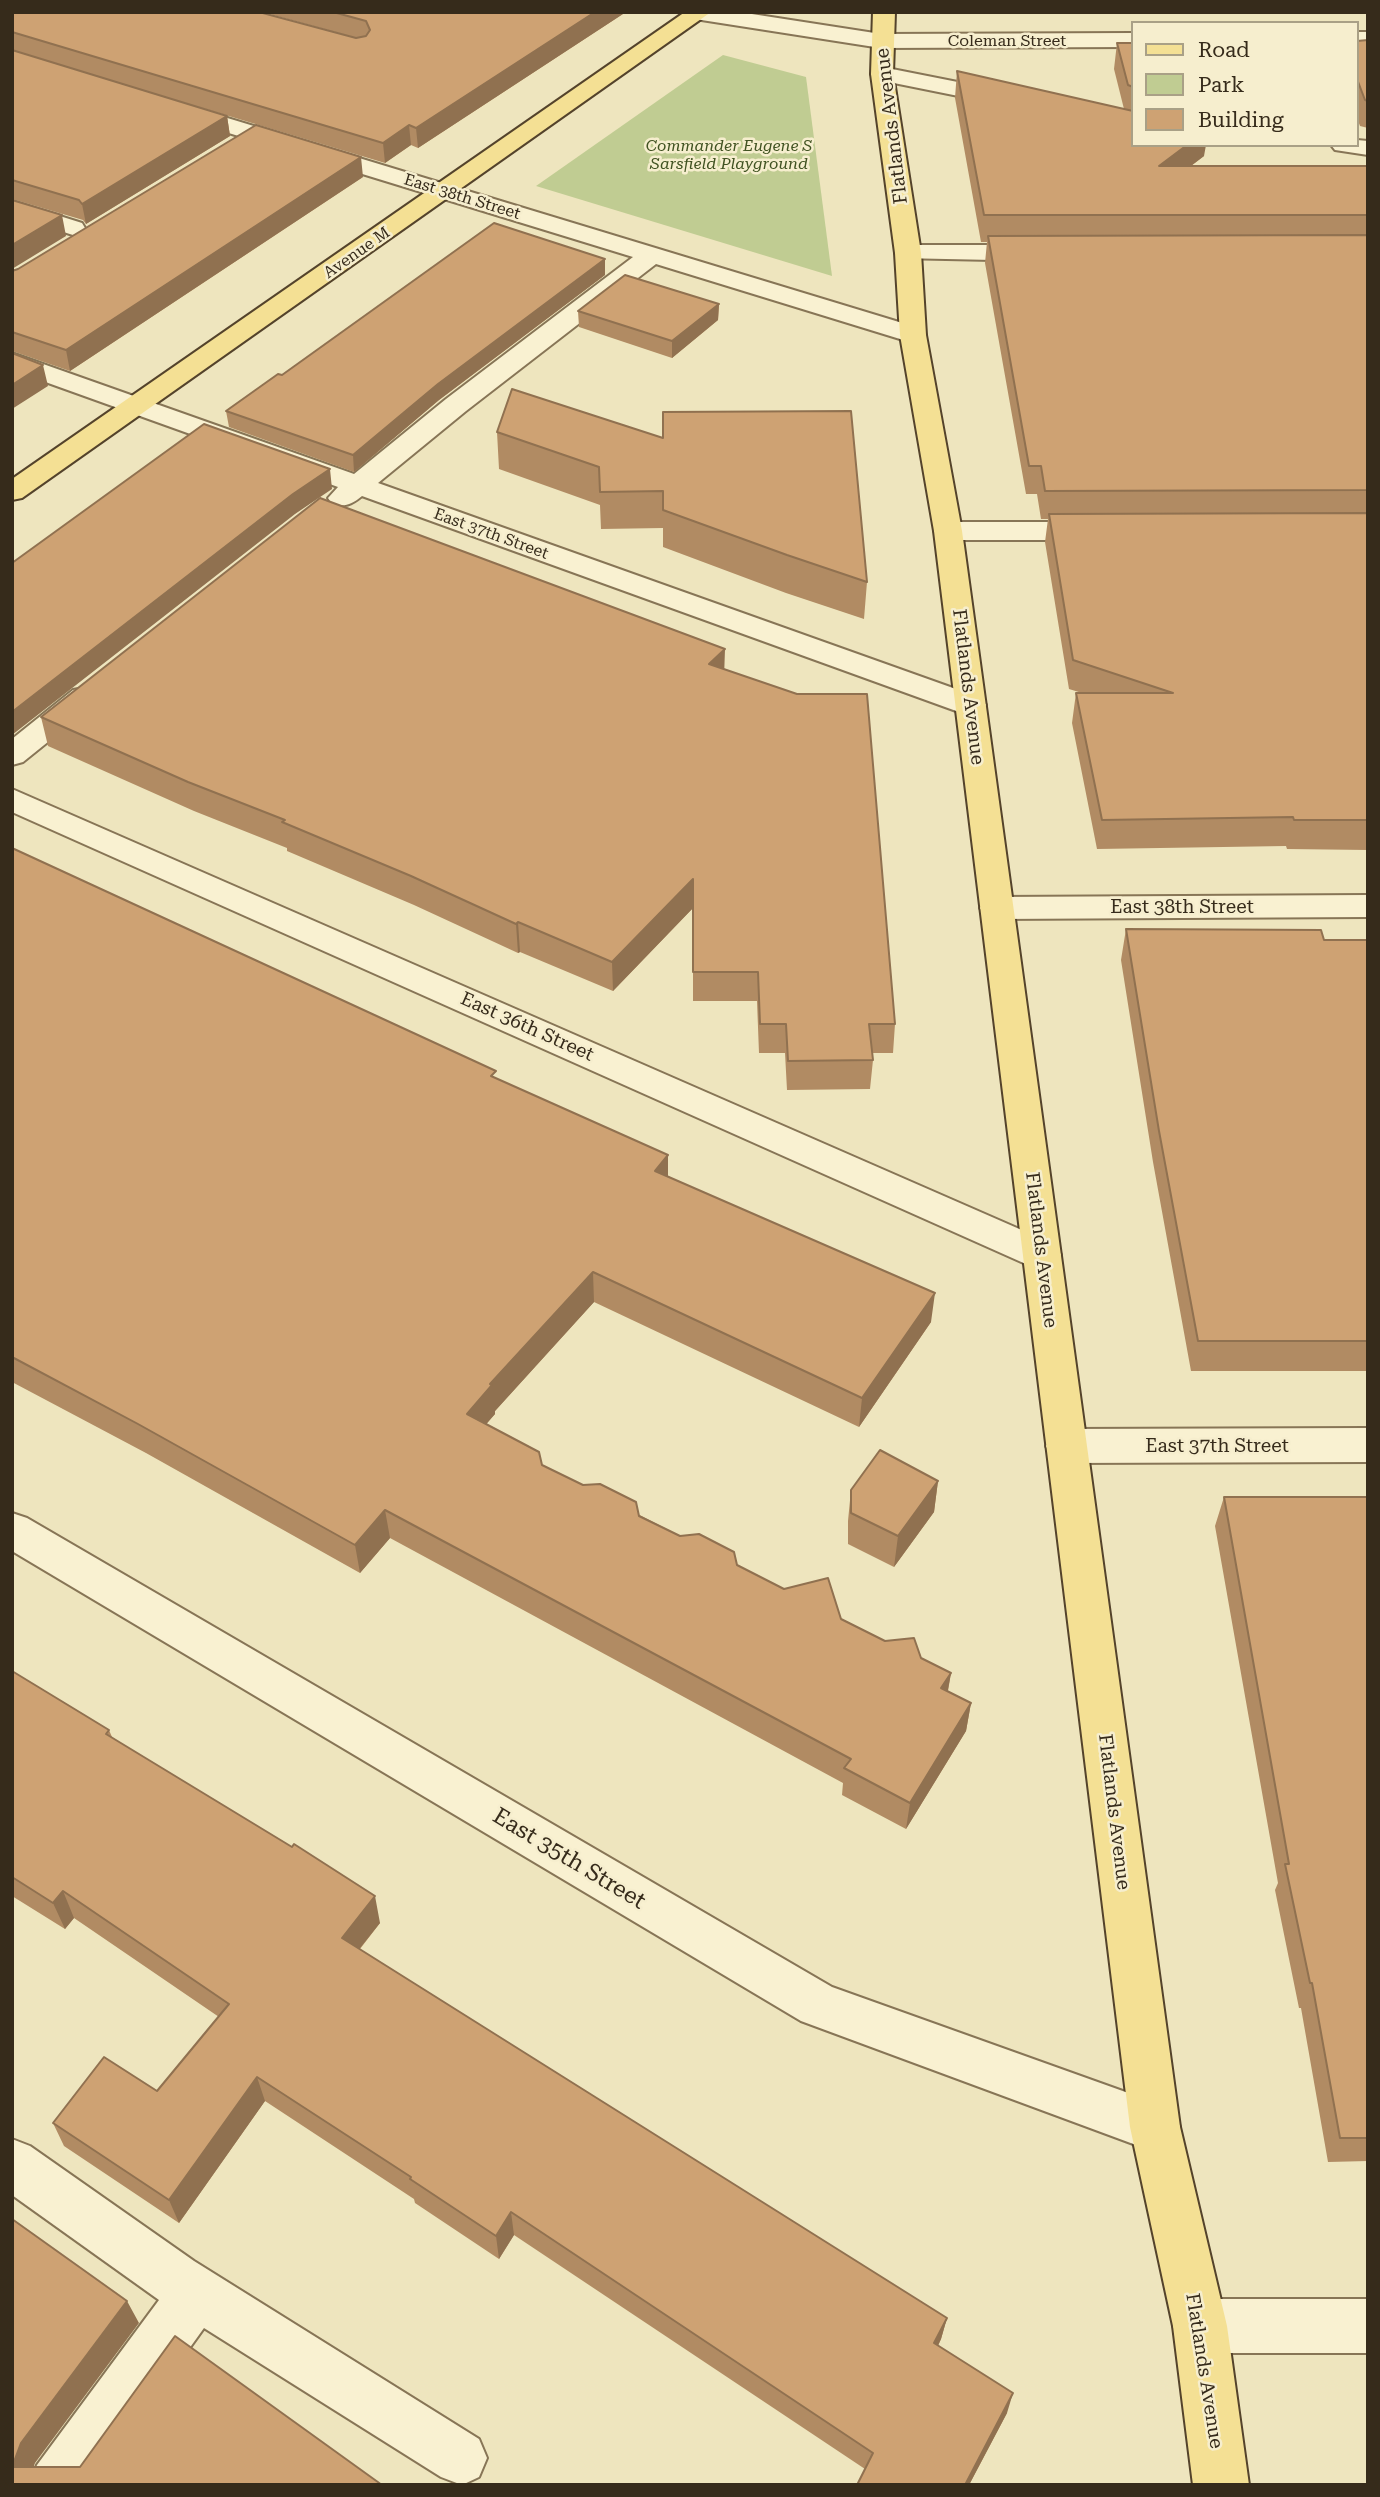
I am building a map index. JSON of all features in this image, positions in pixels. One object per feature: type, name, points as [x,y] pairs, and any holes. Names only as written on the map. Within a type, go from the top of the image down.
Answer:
[{"type":"main road","name":"Avenue M","points":[[12,492],[447,192],[698,13]]},
{"type":"main road","name":"Flatlands Avenue","points":[[882,42],[908,253],[913,335],[947,531],[1155,2127],[1200,2326],[1222,2485]]},
{"type":"street","points":[[698,13],[882,42],[1025,102]]},
{"type":"street","name":"Coleman Street","points":[[882,42],[1132,40]]},
{"type":"street","name":"East 38th Street","points":[[153,102],[913,335]]},
{"type":"street","points":[[229,150],[256,133]]},
{"type":"street","points":[[12,208],[78,236]]},
{"type":"street","points":[[908,253],[1063,253]]},
{"type":"street","points":[[320,513],[359,486],[456,405],[652,255]]},
{"type":"street","name":"East 37th Street","points":[[12,361],[970,705]]},
{"type":"street","points":[[947,531],[1124,531]]},
{"type":"street","points":[[12,755],[111,676]]},
{"type":"street","name":"East 36th Street","points":[[12,799],[1042,1255]]},
{"type":"street","name":"East 38th Street","points":[[997,908],[1368,906]]},
{"type":"street","name":"East 37th Street","points":[[1067,1446],[1368,1445]]},
{"type":"street","name":"East 35th Street","points":[[12,1530],[818,2006],[1155,2127]]},
{"type":"street","points":[[12,2164],[197,2293],[460,2458]]},
{"type":"street","points":[[57,2485],[197,2293]]},
{"type":"street","points":[[1200,2326],[1368,2326]]},
{"type":"green space","name":"Commander Eugene S Sarsfield Playground","points":[[723,55],[806,77],[832,276],[536,186]]},
{"type":"building","points":[[12,12],[259,12],[356,38],[366,36],[370,30],[366,21],[333,12],[595,12],[416,128],[409,125],[383,143],[12,32]]},
{"type":"building","points":[[1368,40],[1368,101],[1365,100],[1359,84],[1359,41]]},
{"type":"building","points":[[1117,43],[1132,43],[1132,87],[1128,85]]},
{"type":"building","points":[[12,50],[227,116],[82,204],[79,200],[12,180]]},
{"type":"building","points":[[957,71],[1132,111],[1132,147],[1184,147],[1159,166],[1368,166],[1368,215],[984,215]]},
{"type":"building","points":[[256,125],[361,157],[66,350],[12,332],[12,271]]},
{"type":"building","points":[[12,200],[62,215],[12,245]]},
{"type":"building","points":[[494,223],[605,259],[438,384],[353,455],[226,411],[278,374],[282,375]]},
{"type":"building","points":[[1368,235],[1368,490],[1045,491],[1041,466],[1029,466],[988,236]]},
{"type":"building","points":[[625,275],[719,304],[672,341],[578,311]]},
{"type":"building","points":[[12,353],[43,365],[12,385]]},
{"type":"building","points":[[512,389],[663,438],[663,412],[851,411],[867,582],[663,510],[663,491],[600,492],[599,467],[497,432]]},
{"type":"building","points":[[204,424],[330,469],[293,494],[12,712],[12,563]]},
{"type":"building","points":[[320,498],[725,649],[709,664],[797,694],[867,694],[895,1024],[869,1024],[873,1060],[788,1061],[786,1024],[760,1024],[758,972],[693,972],[693,879],[612,962],[518,922],[516,924],[282,822],[285,820],[188,782],[41,717]]},
{"type":"building","points":[[1368,513],[1368,820],[1294,820],[1293,817],[1102,820],[1076,693],[1173,693],[1073,660],[1049,514]]},
{"type":"building","points":[[12,848],[496,1071],[491,1076],[668,1155],[655,1171],[935,1293],[862,1398],[593,1272],[490,1384],[492,1385],[467,1414],[539,1452],[542,1465],[583,1485],[600,1484],[636,1502],[639,1516],[680,1536],[699,1534],[734,1552],[737,1565],[784,1589],[828,1578],[841,1619],[885,1641],[914,1638],[921,1658],[951,1673],[941,1688],[971,1703],[910,1803],[844,1768],[851,1759],[385,1510],[355,1545],[12,1357]]},
{"type":"building","points":[[1126,929],[1321,930],[1324,940],[1368,940],[1368,1341],[1198,1341],[1159,1131]]},
{"type":"building","points":[[880,1450],[938,1481],[898,1536],[851,1513],[851,1490]]},
{"type":"building","points":[[1224,1497],[1368,1497],[1368,2138],[1340,2138],[1312,1983],[1285,1864],[1289,1864]]},
{"type":"building","points":[[12,1671],[109,1730],[106,1734],[292,1847],[294,1844],[375,1896],[342,1938],[947,2318],[934,2343],[1013,2393],[965,2485],[857,2485],[873,2453],[511,2212],[496,2236],[257,2077],[169,2200],[53,2123],[104,2057],[157,2091],[229,2004],[63,1891],[53,1903],[12,1877]]},
{"type":"building","points":[[12,2219],[127,2301],[21,2443],[12,2467]]},
{"type":"building","points":[[175,2336],[382,2485],[12,2485],[12,2467],[80,2467]]}]
